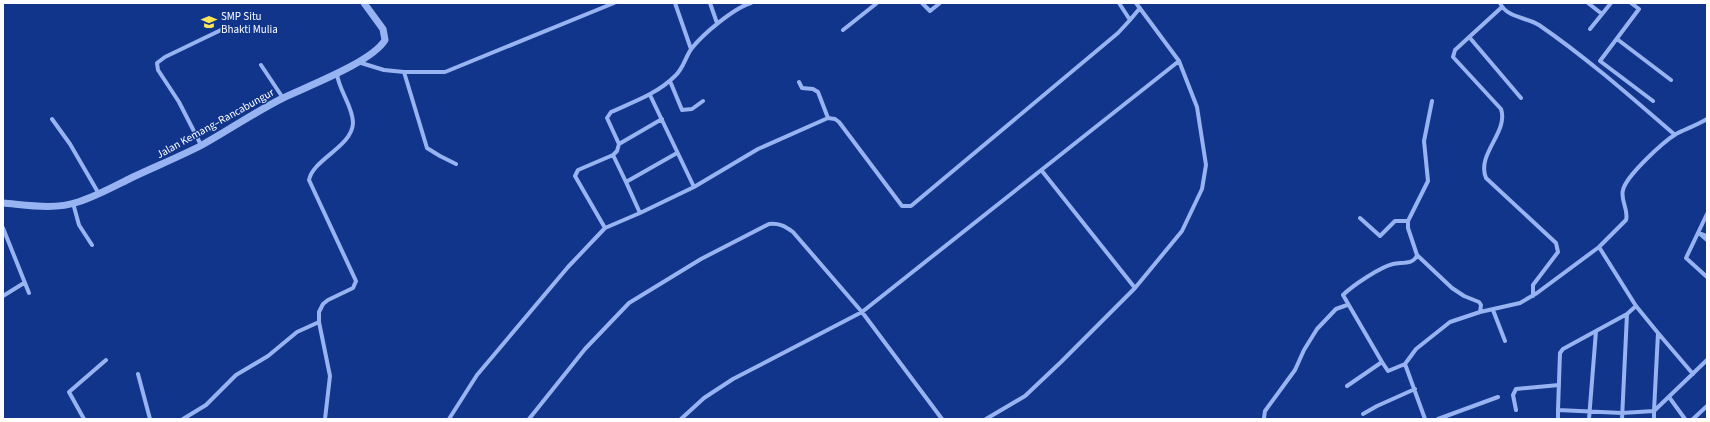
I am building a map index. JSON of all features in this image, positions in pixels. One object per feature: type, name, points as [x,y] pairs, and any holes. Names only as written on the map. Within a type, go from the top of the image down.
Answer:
[{"type":"street","name":"Jalan Kemang–Rancabungur","points":[[3,203],[47,206],[73,203],[99,194],[201,145],[283,98],[337,74],[381,47],[385,40],[383,29],[364,3]]},
{"type":"street","points":[[358,62],[384,70],[404,72],[445,72],[614,3]]},
{"type":"street","points":[[675,3],[691,49]]},
{"type":"street","points":[[710,3],[717,23]]},
{"type":"street","points":[[605,228],[575,176],[578,170],[613,156],[617,151],[619,144],[606,118],[607,115],[650,95],[670,81],[681,70],[691,49],[717,23],[749,3]]},
{"type":"street","points":[[843,30],[877,3]]},
{"type":"street","points":[[922,3],[930,11],[940,3]]},
{"type":"street","points":[[1119,3],[1130,20]]},
{"type":"street","points":[[986,419],[1024,396],[1082,342],[1135,288],[1182,231],[1202,188],[1206,165],[1197,107],[1179,61],[1136,3]]},
{"type":"street","points":[[1588,3],[1602,14]]},
{"type":"street","points":[[1590,29],[1611,3]]},
{"type":"street","points":[[1631,3],[1639,9],[1600,61],[1653,101]]},
{"type":"street","points":[[1533,296],[1533,285],[1558,252],[1556,243],[1491,184],[1484,175],[1484,162],[1503,116],[1501,109],[1453,57],[1456,50],[1470,38],[1501,5],[1510,14],[1538,25],[1607,76],[1675,135]]},
{"type":"street","points":[[449,419],[477,375],[568,267],[605,228],[640,213],[694,186],[758,149],[828,118],[835,119],[839,122],[902,206],[911,206],[1130,20],[1140,8]]},
{"type":"street","points":[[201,145],[179,102],[158,70],[157,63],[165,57],[221,30]]},
{"type":"street","points":[[1470,38],[1521,98]]},
{"type":"street","points":[[1617,39],[1671,80]]},
{"type":"street","points":[[681,419],[704,398],[733,380],[862,312],[1179,61]]},
{"type":"street","points":[[261,65],[283,98]]},
{"type":"street","points":[[404,72],[427,148],[456,164]]},
{"type":"street","points":[[325,419],[330,376],[319,322],[319,312],[323,304],[353,288],[356,281],[309,180],[314,170],[347,138],[352,130],[352,113],[340,89],[337,74]]},
{"type":"street","points":[[670,81],[682,110],[692,109],[703,101]]},
{"type":"street","points":[[799,82],[802,88],[813,89],[818,92],[828,118]]},
{"type":"street","points":[[650,95],[694,186]]},
{"type":"street","points":[[1432,101],[1424,141],[1428,181],[1408,221],[1408,228],[1417,255],[1452,288],[1464,296],[1479,302],[1481,305],[1480,312]]},
{"type":"street","points":[[52,119],[70,144],[99,194]]},
{"type":"street","points":[[619,144],[662,119]]},
{"type":"street","points":[[1417,255],[1413,261],[1391,264],[1342,295],[1388,371],[1405,364],[1416,348],[1443,326],[1450,322],[1480,312],[1520,303],[1533,296],[1598,247],[1626,220],[1627,215],[1622,194],[1623,188],[1628,179],[1652,154],[1675,135],[1707,119]]},
{"type":"street","points":[[626,182],[677,153]]},
{"type":"street","points":[[613,156],[640,213]]},
{"type":"street","points":[[1042,170],[1135,288]]},
{"type":"street","points":[[73,203],[79,225],[92,245]]},
{"type":"street","points":[[1707,214],[1686,258],[1707,277]]},
{"type":"street","points":[[1360,218],[1380,236],[1395,221],[1408,221]]},
{"type":"street","points":[[530,419],[585,349],[629,303],[701,259],[769,224],[785,226],[793,232],[862,312],[942,419]]},
{"type":"street","points":[[3,228],[29,293]]},
{"type":"street","points":[[1698,233],[1707,236]]},
{"type":"street","points":[[1698,233],[1707,240]]},
{"type":"street","points":[[1598,247],[1636,306],[1692,374]]},
{"type":"street","points":[[3,296],[24,283]]},
{"type":"street","points":[[1264,418],[1265,410],[1295,370],[1306,346],[1317,329],[1336,309],[1347,305]]},
{"type":"street","points":[[1558,419],[1560,353],[1568,345],[1627,314],[1636,306]]},
{"type":"street","points":[[1493,310],[1505,341]]},
{"type":"street","points":[[1622,419],[1627,314]]},
{"type":"street","points":[[183,419],[206,405],[236,375],[268,356],[297,332],[319,322]]},
{"type":"street","points":[[1589,419],[1596,331]]},
{"type":"street","points":[[1654,419],[1658,333]]},
{"type":"street","points":[[84,419],[69,392],[106,360]]},
{"type":"street","points":[[1558,410],[1622,413],[1654,411],[1707,360]]},
{"type":"street","points":[[1347,386],[1382,362]]},
{"type":"street","points":[[1405,364],[1425,419]]},
{"type":"street","points":[[138,374],[150,419]]},
{"type":"street","points":[[1516,410],[1513,395],[1516,389],[1559,385]]},
{"type":"street","points":[[1363,414],[1415,389]]},
{"type":"street","points":[[1669,396],[1685,419]]},
{"type":"street","points":[[1438,419],[1498,397]]},
{"type":"street","points":[[1693,419],[1707,406]]},
{"type":"street","points":[[1680,412],[1680,419]]},
{"type":"street","points":[[685,414],[687,419]]},
{"type":"place","name":"SMP Situ Bhakti Mulia","points":[[209,22]]}]
